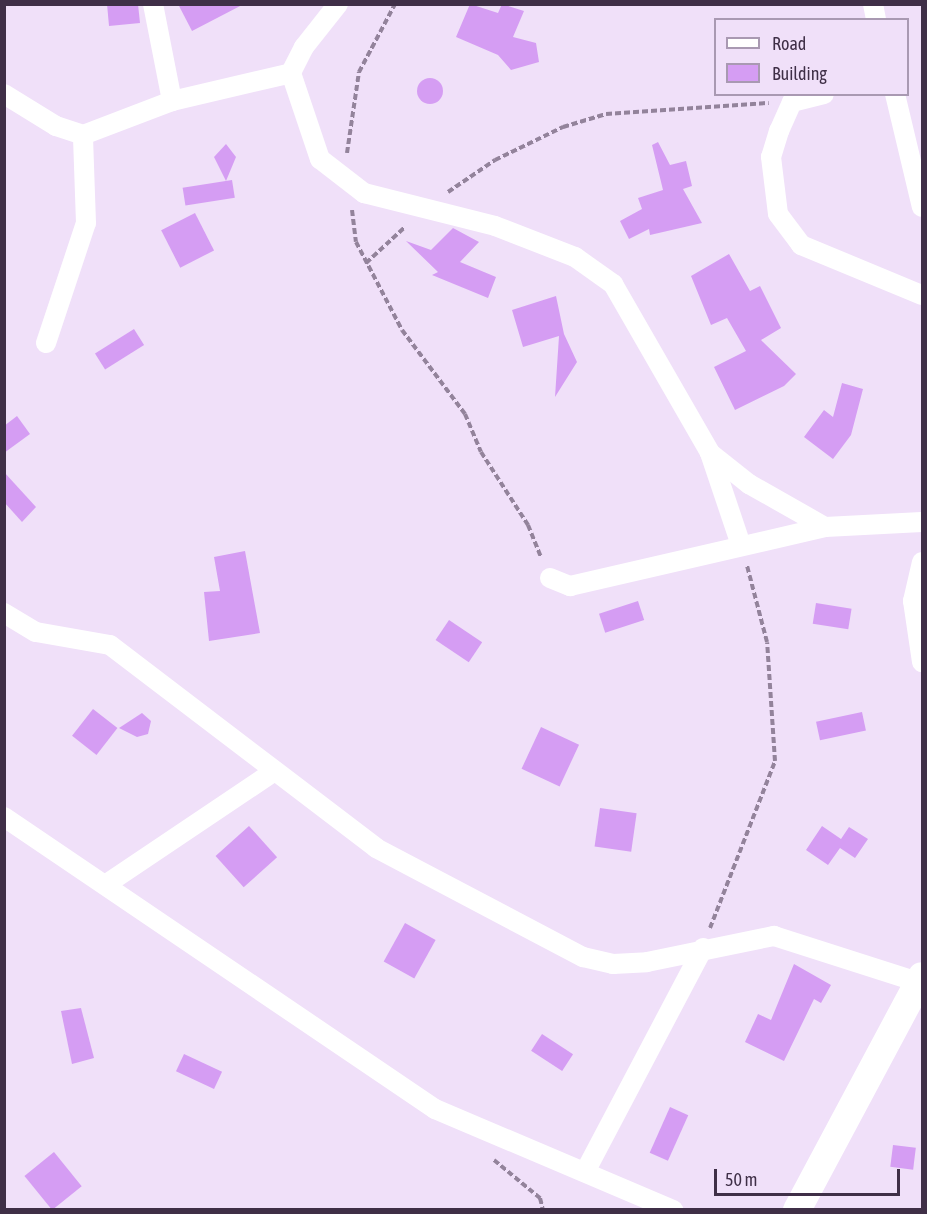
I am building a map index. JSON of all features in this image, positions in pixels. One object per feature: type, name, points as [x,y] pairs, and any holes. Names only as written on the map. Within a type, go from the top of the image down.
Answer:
[{"type":"street","points":[[153,4],[172,101]]},
{"type":"street","points":[[338,4],[304,47],[291,73],[321,159],[364,193],[495,226],[595,268],[613,284],[710,453],[740,542]]},
{"type":"street","points":[[4,94],[57,126],[83,135],[172,101],[291,73]]},
{"type":"street","points":[[816,96],[792,102],[771,157],[772,188],[788,233],[801,245],[922,295]]},
{"type":"street","points":[[895,96],[922,207]]},
{"type":"street","points":[[46,343],[86,223],[89,189],[83,135]]},
{"type":"street","points":[[710,453],[756,488],[825,527]]},
{"type":"street","points":[[550,578],[570,586],[740,542],[825,527],[922,522]]},
{"type":"street","points":[[922,562],[913,601],[922,662]]},
{"type":"street","points":[[4,613],[36,632],[110,645],[273,772],[376,848],[564,950],[613,964],[774,936],[921,979],[796,1209]]},
{"type":"street","points":[[108,883],[273,772]]},
{"type":"street","points":[[4,817],[108,883],[435,1109],[586,1170],[673,1209]]},
{"type":"street","points":[[586,1170],[703,948]]},
{"type":"path","points":[[395,4],[359,72],[344,179],[356,242],[402,330],[465,414],[481,452],[528,525],[550,578]]},
{"type":"path","points":[[366,263],[424,208],[495,160],[563,127],[606,114],[792,102]]},
{"type":"path","points":[[703,948],[775,761],[767,642],[740,542]]},
{"type":"building","points":[[107,4],[138,4],[140,23],[109,26]]},
{"type":"building","points":[[178,4],[244,4],[192,31]]},
{"type":"building","points":[[470,4],[498,13],[502,4],[524,11],[513,37],[536,43],[539,62],[511,70],[498,55],[456,37]]},
{"type":"building","points":[[430,78],[439,82],[443,91],[439,100],[430,104],[421,100],[417,91],[421,82]]},
{"type":"building","points":[[658,142],[670,165],[686,161],[692,186],[683,189],[702,223],[650,235],[649,229],[629,239],[620,221],[642,209],[638,198],[663,190],[652,145]]},
{"type":"building","points":[[226,144],[236,157],[226,181],[214,157]]},
{"type":"building","points":[[232,180],[235,198],[185,206],[183,188]]},
{"type":"building","points":[[195,213],[214,250],[180,268],[161,230]]},
{"type":"building","points":[[453,228],[479,242],[460,262],[496,277],[488,298],[432,275],[438,272],[406,241],[431,250]]},
{"type":"building","points":[[729,254],[750,291],[760,286],[781,328],[761,340],[796,374],[784,386],[735,410],[714,367],[746,351],[727,318],[711,325],[691,276]]},
{"type":"building","points":[[556,296],[564,334],[577,362],[555,397],[559,336],[523,347],[512,310]]},
{"type":"building","points":[[134,329],[144,345],[105,369],[95,353]]},
{"type":"building","points":[[842,383],[863,389],[851,435],[833,459],[804,437],[824,410],[833,417]]},
{"type":"building","points":[[17,416],[30,434],[4,453],[4,426]]},
{"type":"building","points":[[4,472],[36,507],[22,522],[4,502]]},
{"type":"building","points":[[245,551],[260,633],[209,641],[204,592],[220,591],[214,557]]},
{"type":"building","points":[[638,601],[644,620],[605,633],[599,614]]},
{"type":"building","points":[[816,603],[852,609],[848,629],[813,624]]},
{"type":"building","points":[[449,620],[482,642],[469,662],[436,640]]},
{"type":"building","points":[[93,709],[117,728],[96,755],[72,736]]},
{"type":"building","points":[[862,712],[866,731],[820,740],[816,722]]},
{"type":"building","points":[[142,713],[151,721],[148,734],[137,737],[119,728]]},
{"type":"building","points":[[541,727],[579,745],[560,786],[522,769]]},
{"type":"building","points":[[600,808],[637,813],[631,852],[595,847]]},
{"type":"building","points":[[249,826],[277,857],[244,887],[216,856]]},
{"type":"building","points":[[822,826],[841,839],[849,827],[868,839],[855,858],[840,848],[828,865],[806,850]]},
{"type":"building","points":[[405,923],[436,940],[414,978],[384,961]]},
{"type":"building","points":[[794,964],[831,985],[821,1003],[814,999],[784,1061],[745,1042],[758,1014],[771,1020]]},
{"type":"building","points":[[81,1008],[94,1058],[72,1064],[61,1011]]},
{"type":"building","points":[[542,1034],[573,1054],[562,1071],[531,1051]]},
{"type":"building","points":[[184,1054],[222,1072],[214,1089],[176,1071]]},
{"type":"building","points":[[670,1107],[688,1115],[668,1161],[650,1153]]},
{"type":"building","points":[[893,1145],[916,1148],[913,1170],[890,1167]]},
{"type":"building","points":[[54,1152],[82,1186],[52,1210],[24,1176]]}]
